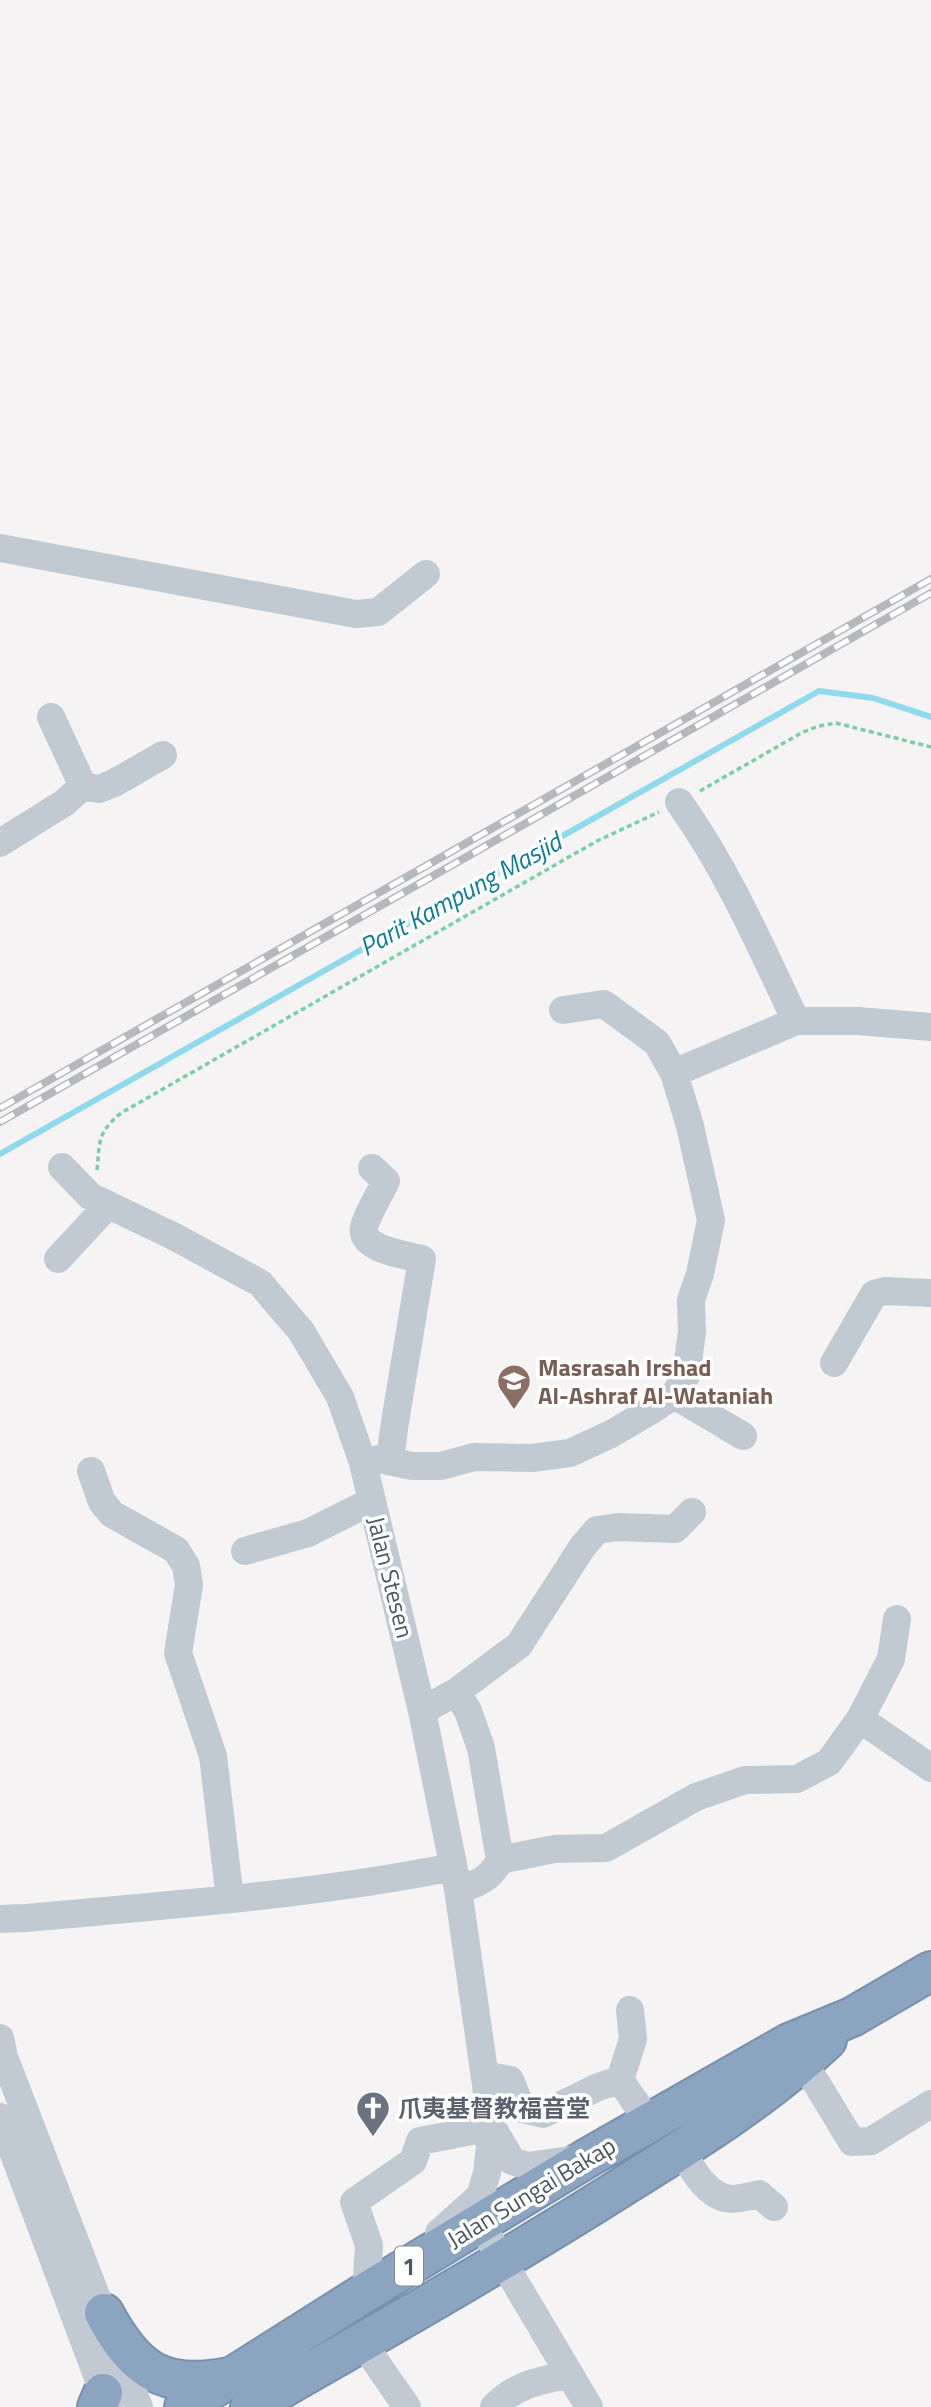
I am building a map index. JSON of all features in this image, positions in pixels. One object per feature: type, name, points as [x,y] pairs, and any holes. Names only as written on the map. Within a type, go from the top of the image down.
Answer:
[{"type":"highway","name":"Jalan Sungai Bakap","points":[[241,2392],[366,2291],[649,2122],[715,2104],[783,2067],[852,2017],[931,1971]]},
{"type":"highway","name":"Jalan Sungai Bakap","points":[[184,2407],[241,2392],[362,2342],[502,2261],[681,2150],[715,2104]]},
{"type":"highway","points":[[104,2313],[116,2336],[132,2357],[153,2372],[177,2381],[203,2382],[241,2392]]},
{"type":"street","points":[[0,548],[356,614],[378,612],[426,574]]},
{"type":"street","points":[[51,717],[83,786]]},
{"type":"street","points":[[83,786],[99,789],[163,755]]},
{"type":"street","points":[[0,843],[64,803],[83,786]]},
{"type":"street","points":[[680,802],[723,874],[796,1021]]},
{"type":"street","points":[[363,1463],[379,1459],[412,1466],[441,1466],[474,1457],[532,1458],[569,1453],[611,1434],[674,1395],[686,1376],[692,1332],[691,1300],[700,1274],[711,1220],[690,1126],[674,1073],[657,1043],[604,1004],[563,1010]]},
{"type":"street","points":[[674,1073],[796,1021],[848,1021],[931,1027]]},
{"type":"street","name":"Jalan Stesen","points":[[62,1167],[99,1200],[260,1283],[301,1331],[340,1397],[363,1463],[422,1711],[456,1878],[492,2127],[487,2173],[480,2196],[366,2291]]},
{"type":"street","points":[[372,1168],[386,1181],[363,1229],[365,1238],[376,1248],[422,1259],[390,1460]]},
{"type":"street","points":[[58,1259],[99,1200]]},
{"type":"street","points":[[834,1363],[874,1294],[886,1291],[931,1293]]},
{"type":"street","points":[[674,1395],[743,1436]]},
{"type":"street","points":[[91,1471],[105,1508],[176,1550],[186,1566],[189,1585],[178,1653],[213,1756],[230,1899]]},
{"type":"street","points":[[245,1551],[308,1533],[372,1500]]},
{"type":"street","points":[[422,1711],[456,1692],[519,1645],[583,1546],[597,1530],[618,1527],[675,1529],[692,1512]]},
{"type":"street","points":[[500,1860],[554,1849],[606,1848],[696,1797],[745,1780],[797,1779],[829,1762],[860,1719],[891,1659],[897,1619]]},
{"type":"street","points":[[0,1934],[13,1918],[230,1899],[407,1876],[456,1878],[480,1883],[493,1874],[500,1860],[481,1748],[468,1711],[456,1692]]},
{"type":"street","points":[[860,1719],[931,1768]]},
{"type":"street","points":[[0,1902],[13,1918]]},
{"type":"street","points":[[620,2080],[633,2039],[630,2010]]},
{"type":"street","points":[[0,2038],[9,2070],[139,2407]]},
{"type":"street","points":[[783,2067],[817,2084],[852,2142],[871,2141],[931,2104]]},
{"type":"street","points":[[485,2075],[510,2080],[522,2109],[543,2114],[598,2087],[620,2080]]},
{"type":"street","points":[[620,2080],[649,2122]]},
{"type":"street","points":[[0,2117],[103,2402]]},
{"type":"street","points":[[366,2291],[369,2245],[354,2202],[413,2161],[420,2141],[492,2127]]},
{"type":"street","name":"Jalan Stesen","points":[[492,2127],[512,2161],[528,2166],[589,2157]]},
{"type":"street","points":[[681,2150],[700,2180],[718,2195],[732,2199],[759,2194],[774,2207]]},
{"type":"street","points":[[480,2223],[576,2396]]},
{"type":"street","points":[[362,2342],[407,2407]]},
{"type":"street","points":[[494,2407],[503,2397],[537,2380],[576,2396]]},
{"type":"path","points":[[99,1200],[97,1174],[100,1138],[107,1125],[121,1113],[597,841],[680,802],[803,732],[819,726],[836,723],[931,747]]},
{"type":"waterway","name":"Parit Kampung Masjid","points":[[0,1154],[819,691],[873,698],[931,717]]},
{"type":"railway","points":[[0,1108],[931,579]]},
{"type":"railway","points":[[0,1122],[931,593]]},
{"type":"place","name":"Masrasah Irshad Al-Ashraf Al-Wataniah","points":[[514,1411]]},
{"type":"place","name":"爪夷基督教福音堂","points":[[373,2138]]}]
